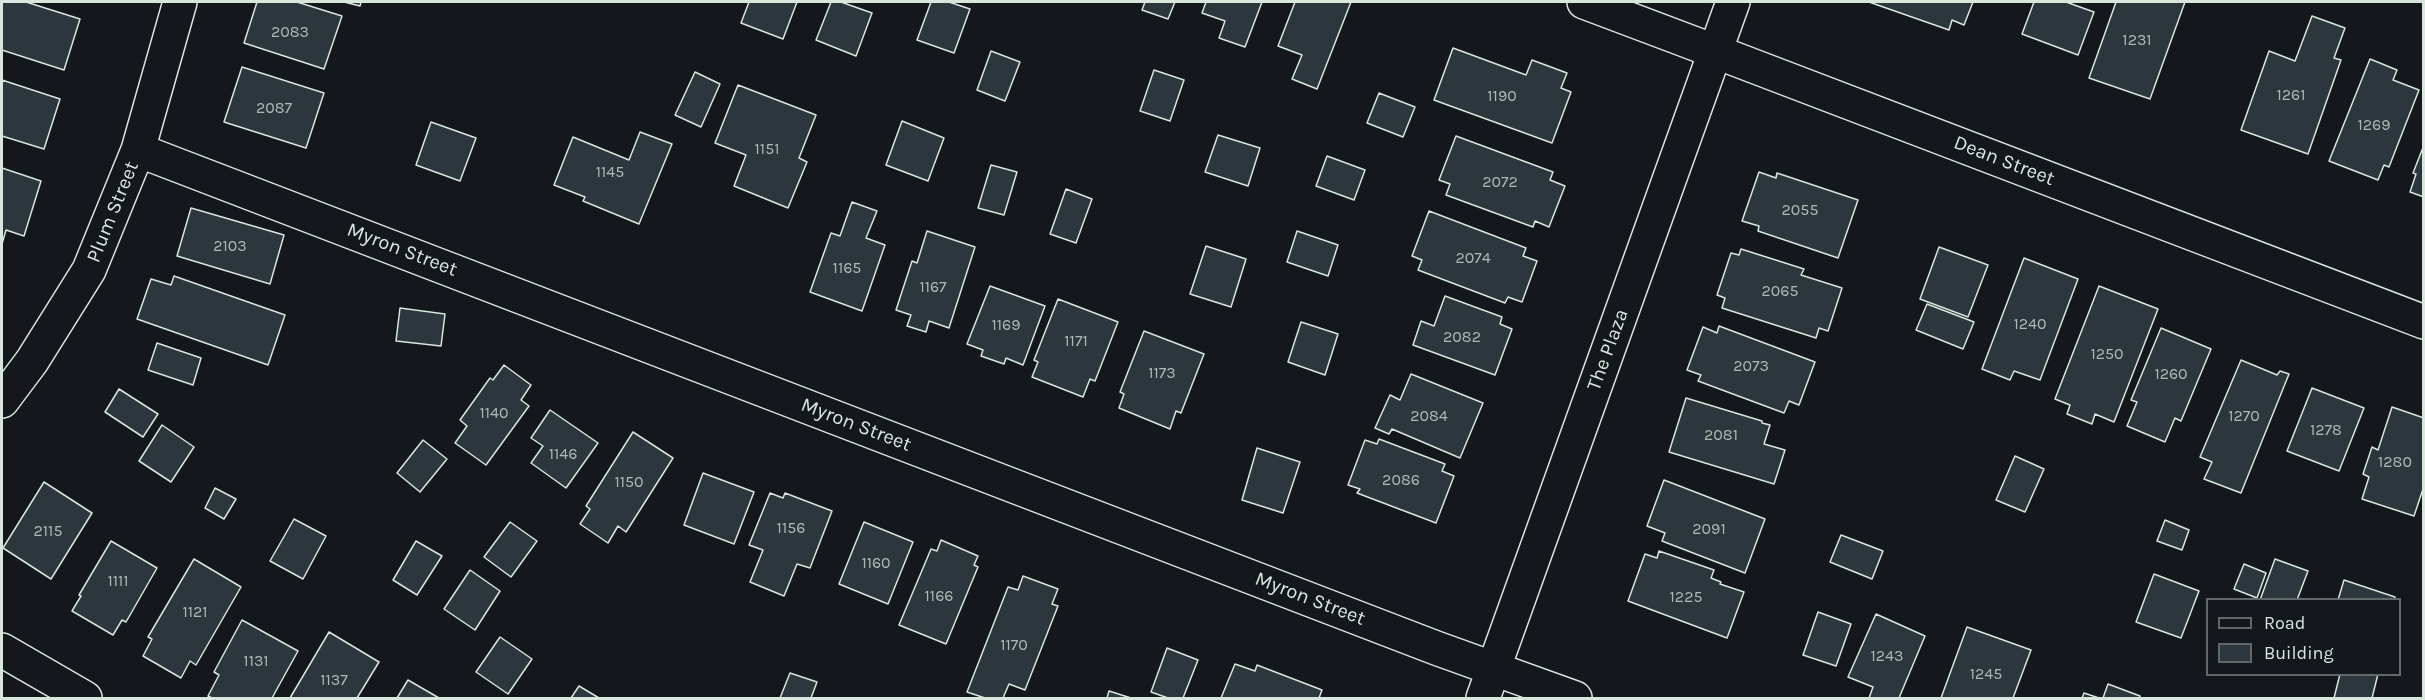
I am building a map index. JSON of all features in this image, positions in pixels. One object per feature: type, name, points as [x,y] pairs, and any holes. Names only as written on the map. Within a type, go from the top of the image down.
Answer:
[{"type":"street","name":"Plum Street","points":[[2,401],[32,361],[89,270],[138,150],[180,2]]},
{"type":"street","name":"Dean Street","points":[[1584,2],[2424,322]]},
{"type":"street","name":"The Plaza","points":[[1483,699],[1733,2]]},
{"type":"street","name":"Myron Street","points":[[138,150],[1575,699]]},
{"type":"street","points":[[2,650],[85,699]]},
{"type":"building","points":[[2,2],[26,2],[80,19],[64,70],[2,50]]},
{"type":"building","points":[[257,2],[297,2],[342,16],[324,69],[244,43]]},
{"type":"building","points":[[344,2],[361,2],[360,6]]},
{"type":"building","points":[[749,2],[797,2],[783,39],[741,23]]},
{"type":"building","points":[[831,2],[841,2],[872,13],[856,56],[816,40]]},
{"type":"building","points":[[931,2],[949,2],[970,9],[954,53],[917,40]]},
{"type":"building","points":[[1145,2],[1175,2],[1168,19],[1142,10]]},
{"type":"building","points":[[1206,2],[1262,2],[1245,47],[1219,38],[1225,21],[1202,13]]},
{"type":"building","points":[[1295,2],[1351,2],[1317,89],[1292,79],[1302,55],[1278,46]]},
{"type":"building","points":[[1869,2],[1973,2],[1964,25],[1952,20],[1949,30]]},
{"type":"building","points":[[2034,2],[2066,2],[2094,12],[2078,55],[2022,34]]},
{"type":"building","points":[[2116,2],[2185,2],[2150,99],[2089,78]]},
{"type":"building","points":[[2312,16],[2345,28],[2334,58],[2341,60],[2308,154],[2241,130],[2269,51],[2295,61]]},
{"type":"building","points":[[1453,48],[1526,75],[1532,60],[1567,73],[1561,88],[1571,92],[1552,143],[1434,100]]},
{"type":"building","points":[[991,51],[1020,62],[1005,101],[977,90]]},
{"type":"building","points":[[2370,59],[2397,70],[2393,80],[2419,90],[2389,167],[2384,165],[2378,180],[2329,161]]},
{"type":"building","points":[[242,67],[324,93],[306,148],[224,122]]},
{"type":"building","points":[[1154,70],[1184,80],[1170,121],[1140,111]]},
{"type":"building","points":[[695,72],[720,84],[701,127],[675,115]]},
{"type":"building","points":[[2,80],[60,99],[44,149],[2,136]]},
{"type":"building","points":[[738,85],[816,115],[799,158],[807,162],[788,208],[734,186],[746,155],[715,143]]},
{"type":"building","points":[[1379,93],[1415,107],[1403,137],[1367,123]]},
{"type":"building","points":[[902,121],[944,138],[928,181],[886,165]]},
{"type":"building","points":[[431,122],[476,138],[460,181],[416,165]]},
{"type":"building","points":[[640,132],[672,144],[639,224],[583,201],[585,197],[554,185],[573,137],[629,160]]},
{"type":"building","points":[[1218,135],[1260,148],[1248,186],[1205,172]]},
{"type":"building","points":[[1456,136],[1553,172],[1550,180],[1565,186],[1549,227],[1535,221],[1533,227],[1446,195],[1450,184],[1439,180]]},
{"type":"building","points":[[2424,145],[2424,197],[2410,192],[2416,174],[2413,173]]},
{"type":"building","points":[[1327,156],[1365,170],[1354,200],[1316,186]]},
{"type":"building","points":[[991,165],[1017,172],[1004,215],[978,208]]},
{"type":"building","points":[[2,168],[41,181],[24,236],[6,230],[2,244]]},
{"type":"building","points":[[1759,172],[1776,178],[1777,173],[1858,200],[1838,258],[1758,231],[1759,226],[1742,221]]},
{"type":"building","points":[[1066,189],[1092,199],[1076,243],[1050,234]]},
{"type":"building","points":[[852,202],[877,211],[866,238],[885,245],[862,311],[810,292],[831,233],[840,236]]},
{"type":"building","points":[[191,208],[284,235],[270,284],[177,256]]},
{"type":"building","points":[[1429,211],[1526,248],[1523,256],[1537,261],[1522,302],[1508,297],[1505,303],[1418,270],[1422,260],[1412,256]]},
{"type":"building","points":[[927,231],[975,247],[949,328],[929,321],[926,332],[907,326],[911,315],[896,310],[912,261],[917,263]]},
{"type":"building","points":[[1297,231],[1338,245],[1328,276],[1287,262]]},
{"type":"building","points":[[1206,246],[1246,259],[1231,307],[1190,294]]},
{"type":"building","points":[[1939,247],[1988,265],[1968,317],[1920,299]]},
{"type":"building","points":[[1741,249],[1804,269],[1801,275],[1842,288],[1828,331],[1819,328],[1816,338],[1722,308],[1725,298],[1717,295],[1731,253],[1739,255]]},
{"type":"building","points":[[2024,258],[2078,279],[2040,380],[2014,371],[2010,380],[1982,369]]},
{"type":"building","points":[[174,276],[285,315],[268,365],[137,319],[151,279],[171,285]]},
{"type":"building","points":[[990,286],[1045,306],[1023,365],[1006,358],[1004,364],[981,356],[983,350],[967,344]]},
{"type":"building","points":[[2099,286],[2158,309],[2114,422],[2095,414],[2092,424],[2067,414],[2070,405],[2055,399]]},
{"type":"building","points":[[1445,296],[1502,317],[1500,324],[1512,329],[1495,375],[1413,345],[1421,321],[1434,326]]},
{"type":"building","points":[[1058,299],[1118,322],[1095,381],[1090,379],[1083,397],[1032,377],[1038,362],[1034,360]]},
{"type":"building","points":[[1927,304],[1974,322],[1963,349],[1916,330]]},
{"type":"building","points":[[400,308],[445,314],[441,346],[396,341]]},
{"type":"building","points":[[1301,322],[1338,334],[1325,375],[1288,362]]},
{"type":"building","points":[[1719,326],[1815,362],[1799,405],[1789,401],[1784,413],[1698,381],[1701,375],[1687,370],[1703,327],[1717,333]]},
{"type":"building","points":[[2161,328],[2211,349],[2181,421],[2175,418],[2165,442],[2127,426],[2137,402],[2131,400]]},
{"type":"building","points":[[1144,331],[1204,354],[1181,413],[1176,411],[1170,429],[1119,408],[1124,394],[1120,392]]},
{"type":"building","points":[[157,343],[201,358],[193,385],[148,370]]},
{"type":"building","points":[[2241,360],[2277,375],[2280,371],[2289,374],[2241,493],[2204,479],[2212,462],[2200,457]]},
{"type":"building","points":[[504,365],[531,385],[521,400],[529,406],[486,465],[455,443],[467,426],[460,420],[490,378],[493,380]]},
{"type":"building","points":[[1411,374],[1483,403],[1460,458],[1392,429],[1389,434],[1375,428],[1390,395],[1400,400]]},
{"type":"building","points":[[2312,388],[2364,408],[2339,471],[2287,451]]},
{"type":"building","points":[[119,389],[158,414],[143,437],[105,412]]},
{"type":"building","points":[[1686,398],[1770,425],[1764,444],[1785,450],[1774,484],[1669,452]]},
{"type":"building","points":[[2392,407],[2424,418],[2424,486],[2414,516],[2362,499],[2369,477],[2363,474],[2372,447],[2378,450]]},
{"type":"building","points":[[550,410],[598,443],[566,488],[531,463],[543,446],[531,438]]},
{"type":"building","points":[[162,425],[194,447],[171,482],[139,461]]},
{"type":"building","points":[[633,432],[673,458],[626,532],[618,526],[608,543],[580,524],[590,509],[586,506]]},
{"type":"building","points":[[1379,439],[1445,464],[1442,471],[1454,476],[1436,523],[1357,493],[1360,489],[1348,485],[1365,440],[1377,444]]},
{"type":"building","points":[[423,440],[447,459],[420,492],[397,473]]},
{"type":"building","points":[[1257,448],[1300,462],[1283,513],[1242,500]]},
{"type":"building","points":[[2015,456],[2044,469],[2025,512],[1996,500]]},
{"type":"building","points":[[703,473],[754,492],[734,544],[684,525]]},
{"type":"building","points":[[1664,480],[1765,519],[1745,573],[1662,541],[1665,533],[1647,526]]},
{"type":"building","points":[[44,482],[92,513],[51,579],[3,548]]},
{"type":"building","points":[[215,488],[236,499],[224,519],[205,508]]},
{"type":"building","points":[[770,493],[783,498],[785,493],[832,511],[810,568],[797,564],[784,596],[750,582],[763,550],[749,545]]},
{"type":"building","points":[[294,519],[326,536],[303,579],[270,561]]},
{"type":"building","points":[[2165,520],[2189,530],[2182,550],[2157,541]]},
{"type":"building","points":[[510,522],[537,541],[511,577],[484,557]]},
{"type":"building","points":[[864,522],[913,542],[888,604],[839,584]]},
{"type":"building","points":[[1841,535],[1883,551],[1872,579],[1830,562]]},
{"type":"building","points":[[941,540],[978,556],[974,565],[978,567],[946,644],[899,625],[931,549],[937,551]]},
{"type":"building","points":[[111,541],[157,568],[126,622],[122,620],[113,635],[72,611]]},
{"type":"building","points":[[416,541],[442,556],[417,595],[393,580]]},
{"type":"building","points":[[1659,551],[1714,570],[1711,578],[1721,582],[1720,584],[1744,592],[1727,638],[1628,601],[1645,554],[1657,558]]},
{"type":"building","points":[[194,559],[241,587],[196,665],[190,661],[181,678],[143,656],[152,639],[148,637]]},
{"type":"building","points":[[2275,559],[2308,571],[2298,598],[2261,598]]},
{"type":"building","points":[[2244,564],[2266,573],[2257,598],[2234,589]]},
{"type":"building","points":[[470,570],[500,591],[475,630],[444,609]]},
{"type":"building","points":[[2154,574],[2199,591],[2181,638],[2136,622]]},
{"type":"building","points":[[1023,576],[1058,589],[1052,604],[1058,606],[1025,690],[1009,684],[1003,698],[985,698],[967,692],[1008,587],[1018,590]]},
{"type":"building","points":[[2344,580],[2395,597],[2395,598],[2339,598]]},
{"type":"building","points":[[1818,612],[1851,624],[1836,666],[1803,655]]},
{"type":"building","points":[[1876,614],[1925,636],[1899,698],[1869,698],[1873,687],[1848,677]]},
{"type":"building","points":[[242,620],[298,651],[272,698],[212,698],[208,696],[219,675],[214,672]]},
{"type":"building","points":[[1967,627],[2031,650],[2013,698],[1941,698]]},
{"type":"building","points":[[329,632],[379,662],[357,698],[290,698]]},
{"type":"building","points":[[500,637],[532,659],[508,694],[476,672]]},
{"type":"building","points":[[1167,648],[1198,660],[1183,698],[1168,698],[1151,692]]},
{"type":"building","points":[[1235,664],[1255,671],[1257,665],[1322,690],[1319,698],[1221,698]]},
{"type":"building","points":[[790,673],[817,682],[811,698],[780,698]]},
{"type":"building","points":[[2340,676],[2378,676],[2372,698],[2334,698]]},
{"type":"building","points":[[408,680],[439,698],[397,698]]},
{"type":"building","points":[[2108,684],[2140,696],[2140,698],[2103,698]]},
{"type":"building","points":[[579,686],[599,698],[571,698]]},
{"type":"building","points":[[1109,691],[1131,698],[1107,698]]},
{"type":"building","points":[[2084,693],[2099,698],[2082,698]]}]
